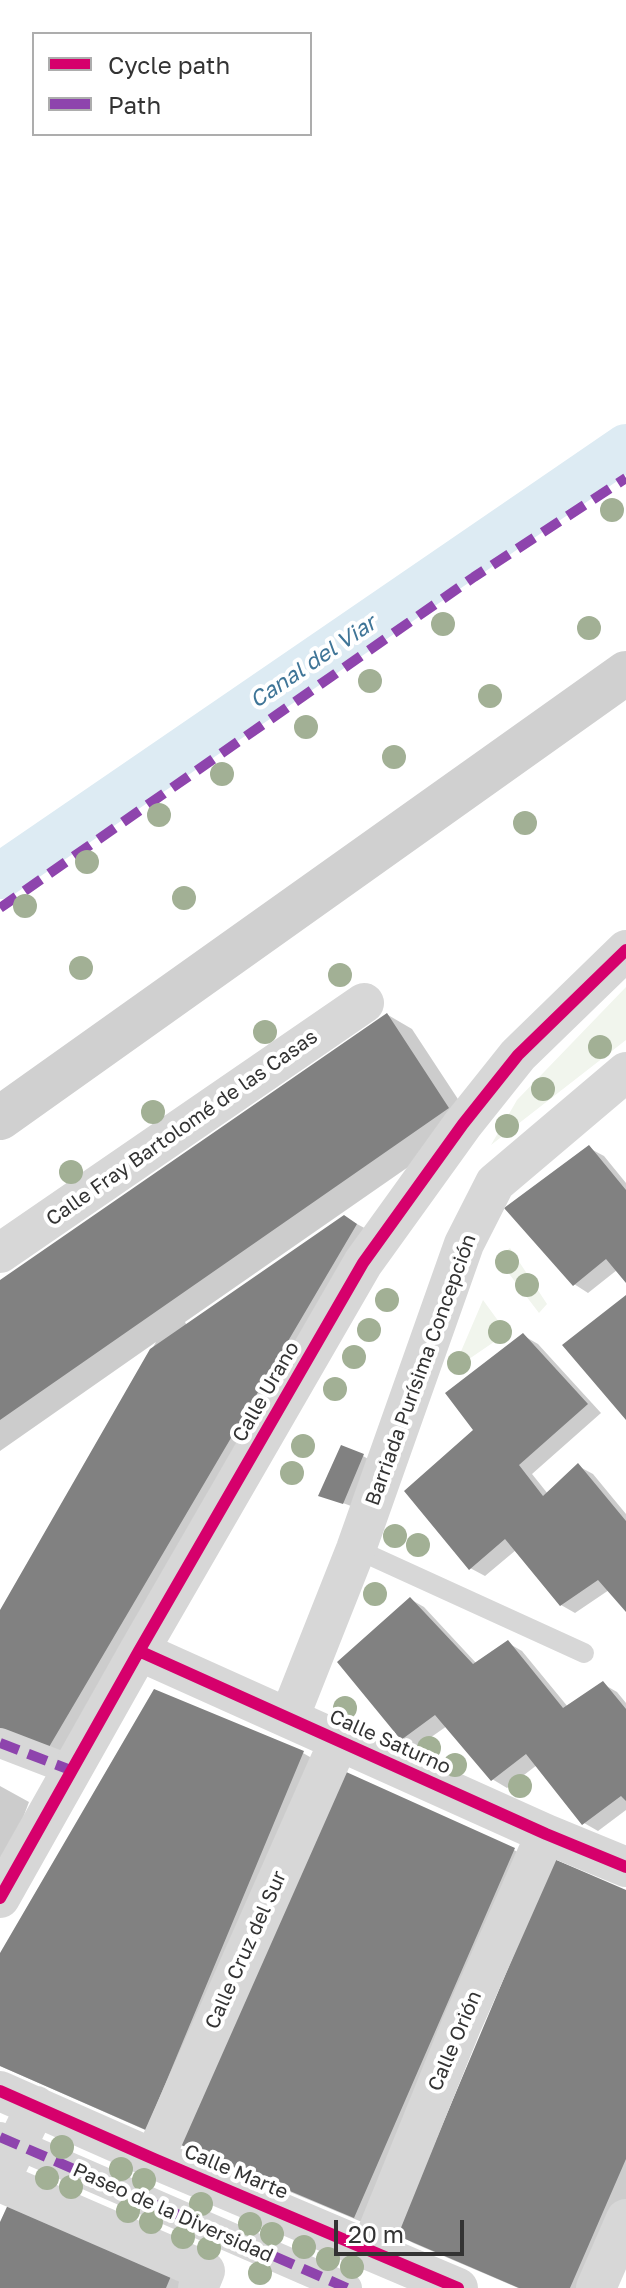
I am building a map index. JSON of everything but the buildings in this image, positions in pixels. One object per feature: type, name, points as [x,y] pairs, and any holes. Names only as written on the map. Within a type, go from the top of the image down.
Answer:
[{"type":"main road","points":[[0,1118],[626,673]]},
{"type":"street","name":"Calle Urano","points":[[0,1898],[363,1263],[463,1124],[518,1055],[626,950]]},
{"type":"street","name":"Calle Fray Bartolomé de las Casas","points":[[0,1253],[364,1003]]},
{"type":"street","name":"Barriada Purísima Concepción","points":[[289,1718],[356,1549],[464,1244],[495,1183],[626,1072]]},
{"type":"street","name":"Calle Saturno","points":[[139,1651],[626,1867]]},
{"type":"street","name":"Calle Cruz del Sur","points":[[154,2159],[339,1741]]},
{"type":"street","points":[[0,1743],[73,1771]]},
{"type":"street","name":"Calle Orión","points":[[370,2251],[461,2026],[546,1834]]},
{"type":"street","points":[[18,2099],[0,2181],[202,2279]]},
{"type":"street","name":"Calle Marte","points":[[18,2099],[458,2288]]},
{"type":"street","name":"Paseo de la Diversidad","points":[[8,2141],[347,2288]]},
{"type":"street","points":[[596,2288],[626,2219]]},
{"type":"lane","points":[[356,1549],[584,1653]]},
{"type":"shaded area","points":[[626,987],[626,1040],[491,1145],[517,1100]]},
{"type":"shaded area","points":[[510,1248],[547,1304],[539,1313],[497,1258]]},
{"type":"shaded area","points":[[483,1300],[507,1333],[453,1370]]},
{"type":"waterway","name":"Canal del Viar","points":[[0,876],[626,447]]},
{"type":"marked path","points":[[0,908],[474,577],[626,478]]},
{"type":"marked path","points":[[0,1743],[73,1771]]},
{"type":"marked path","points":[[0,2137],[347,2288]]},
{"type":"cycle path","points":[[0,1898],[363,1263],[463,1124],[518,1055],[626,950]]},
{"type":"cycle path","points":[[139,1651],[626,1867]]},
{"type":"cycle path","points":[[0,2091],[458,2288]]}]
